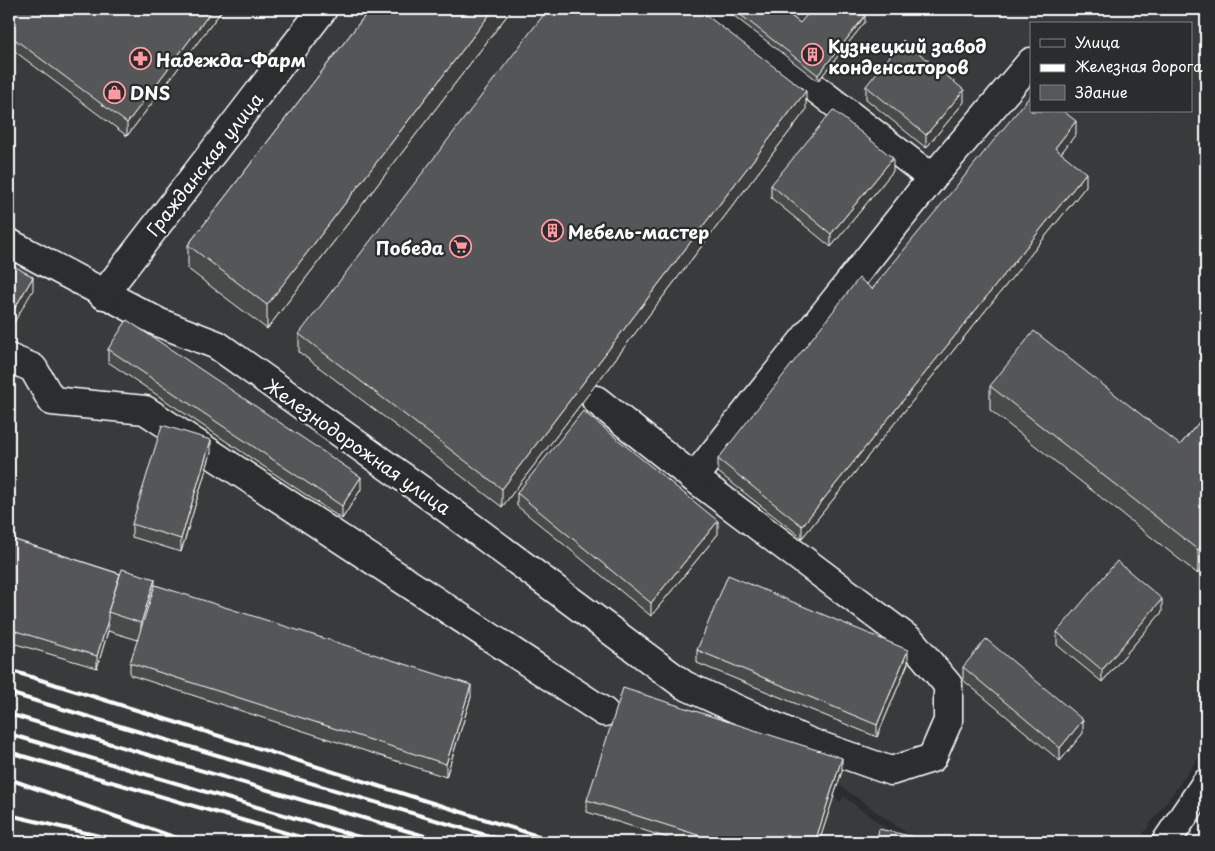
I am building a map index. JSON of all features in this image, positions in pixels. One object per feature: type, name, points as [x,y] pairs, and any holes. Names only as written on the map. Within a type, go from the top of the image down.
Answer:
[{"type":"street","name":"Гражданская улица","points":[[103,295],[323,9]]},
{"type":"street","points":[[712,9],[932,178]]},
{"type":"street","points":[[694,478],[932,178],[1030,63]]},
{"type":"street","name":"Железнодорожная улица","points":[[9,243],[103,295],[160,323],[217,345],[438,502],[684,685],[809,742],[891,771],[932,758],[948,721],[948,685],[912,642],[694,478],[596,400]]},
{"type":"street","points":[[9,358],[33,368],[52,400],[145,410],[604,712]]},
{"type":"street","points":[[1166,842],[1206,783]]},
{"type":"shaded area","points":[[9,9],[1206,9],[1206,748],[1137,842],[919,842],[356,441],[841,802],[843,796],[904,842],[9,842]]},
{"type":"building","name":"DNS","points":[[9,9],[213,9],[127,123],[9,35]]},
{"type":"building","points":[[370,9],[494,9],[267,305],[188,245]]},
{"type":"building","name":"Мебель-мастер","points":[[548,9],[698,9],[806,91],[502,489],[299,334]]},
{"type":"building","name":"Кузнецкий завод конденсаторов","points":[[733,9],[782,9],[800,23],[812,9],[857,9],[865,16],[818,75]]},
{"type":"building","points":[[903,40],[964,90],[926,135],[866,86]]},
{"type":"building","points":[[1030,96],[1030,112],[1064,112],[1076,121],[1055,148],[1086,173],[802,526],[718,459],[859,278],[872,289]]},
{"type":"building","points":[[833,110],[893,158],[831,234],[771,185]]},
{"type":"building","points":[[9,263],[33,277],[9,318]]},
{"type":"building","points":[[127,320],[361,477],[342,506],[108,349]]},
{"type":"building","points":[[1034,331],[1180,445],[1206,414],[1206,540],[1198,550],[990,386]]},
{"type":"building","points":[[583,411],[718,521],[651,603],[517,493]]},
{"type":"building","points":[[162,425],[211,440],[181,539],[132,524]]},
{"type":"building","points":[[9,538],[120,574],[97,656],[9,629]]},
{"type":"building","points":[[1117,561],[1162,599],[1102,670],[1057,632]]},
{"type":"building","points":[[122,569],[155,579],[141,623],[108,612]]},
{"type":"building","points":[[728,575],[908,650],[877,725],[697,650]]},
{"type":"building","points":[[155,585],[471,685],[446,764],[130,663]]},
{"type":"building","points":[[986,639],[1083,720],[1060,748],[963,667]]},
{"type":"building","points":[[623,688],[842,758],[815,842],[720,842],[587,800]]},
{"type":"building","points":[[879,829],[919,838],[918,842],[876,842]]},
{"type":"railway","points":[[9,670],[557,842]]},
{"type":"railway","points":[[9,693],[509,842]]},
{"type":"railway","points":[[9,714],[445,842]]},
{"type":"railway","points":[[9,734],[376,842]]},
{"type":"railway","points":[[9,752],[317,842]]},
{"type":"railway","points":[[9,779],[188,842]]},
{"type":"railway","points":[[9,815],[125,842]]},
{"type":"place","name":"Кузнецкий завод конденсаторов","points":[[812,55]]},
{"type":"place","name":"Надежда-Фарм","points":[[140,59]]},
{"type":"place","name":"DNS","points":[[114,92]]},
{"type":"place","name":"Мебель-мастер","points":[[552,231]]},
{"type":"place","name":"Победа","points":[[460,247]]}]
